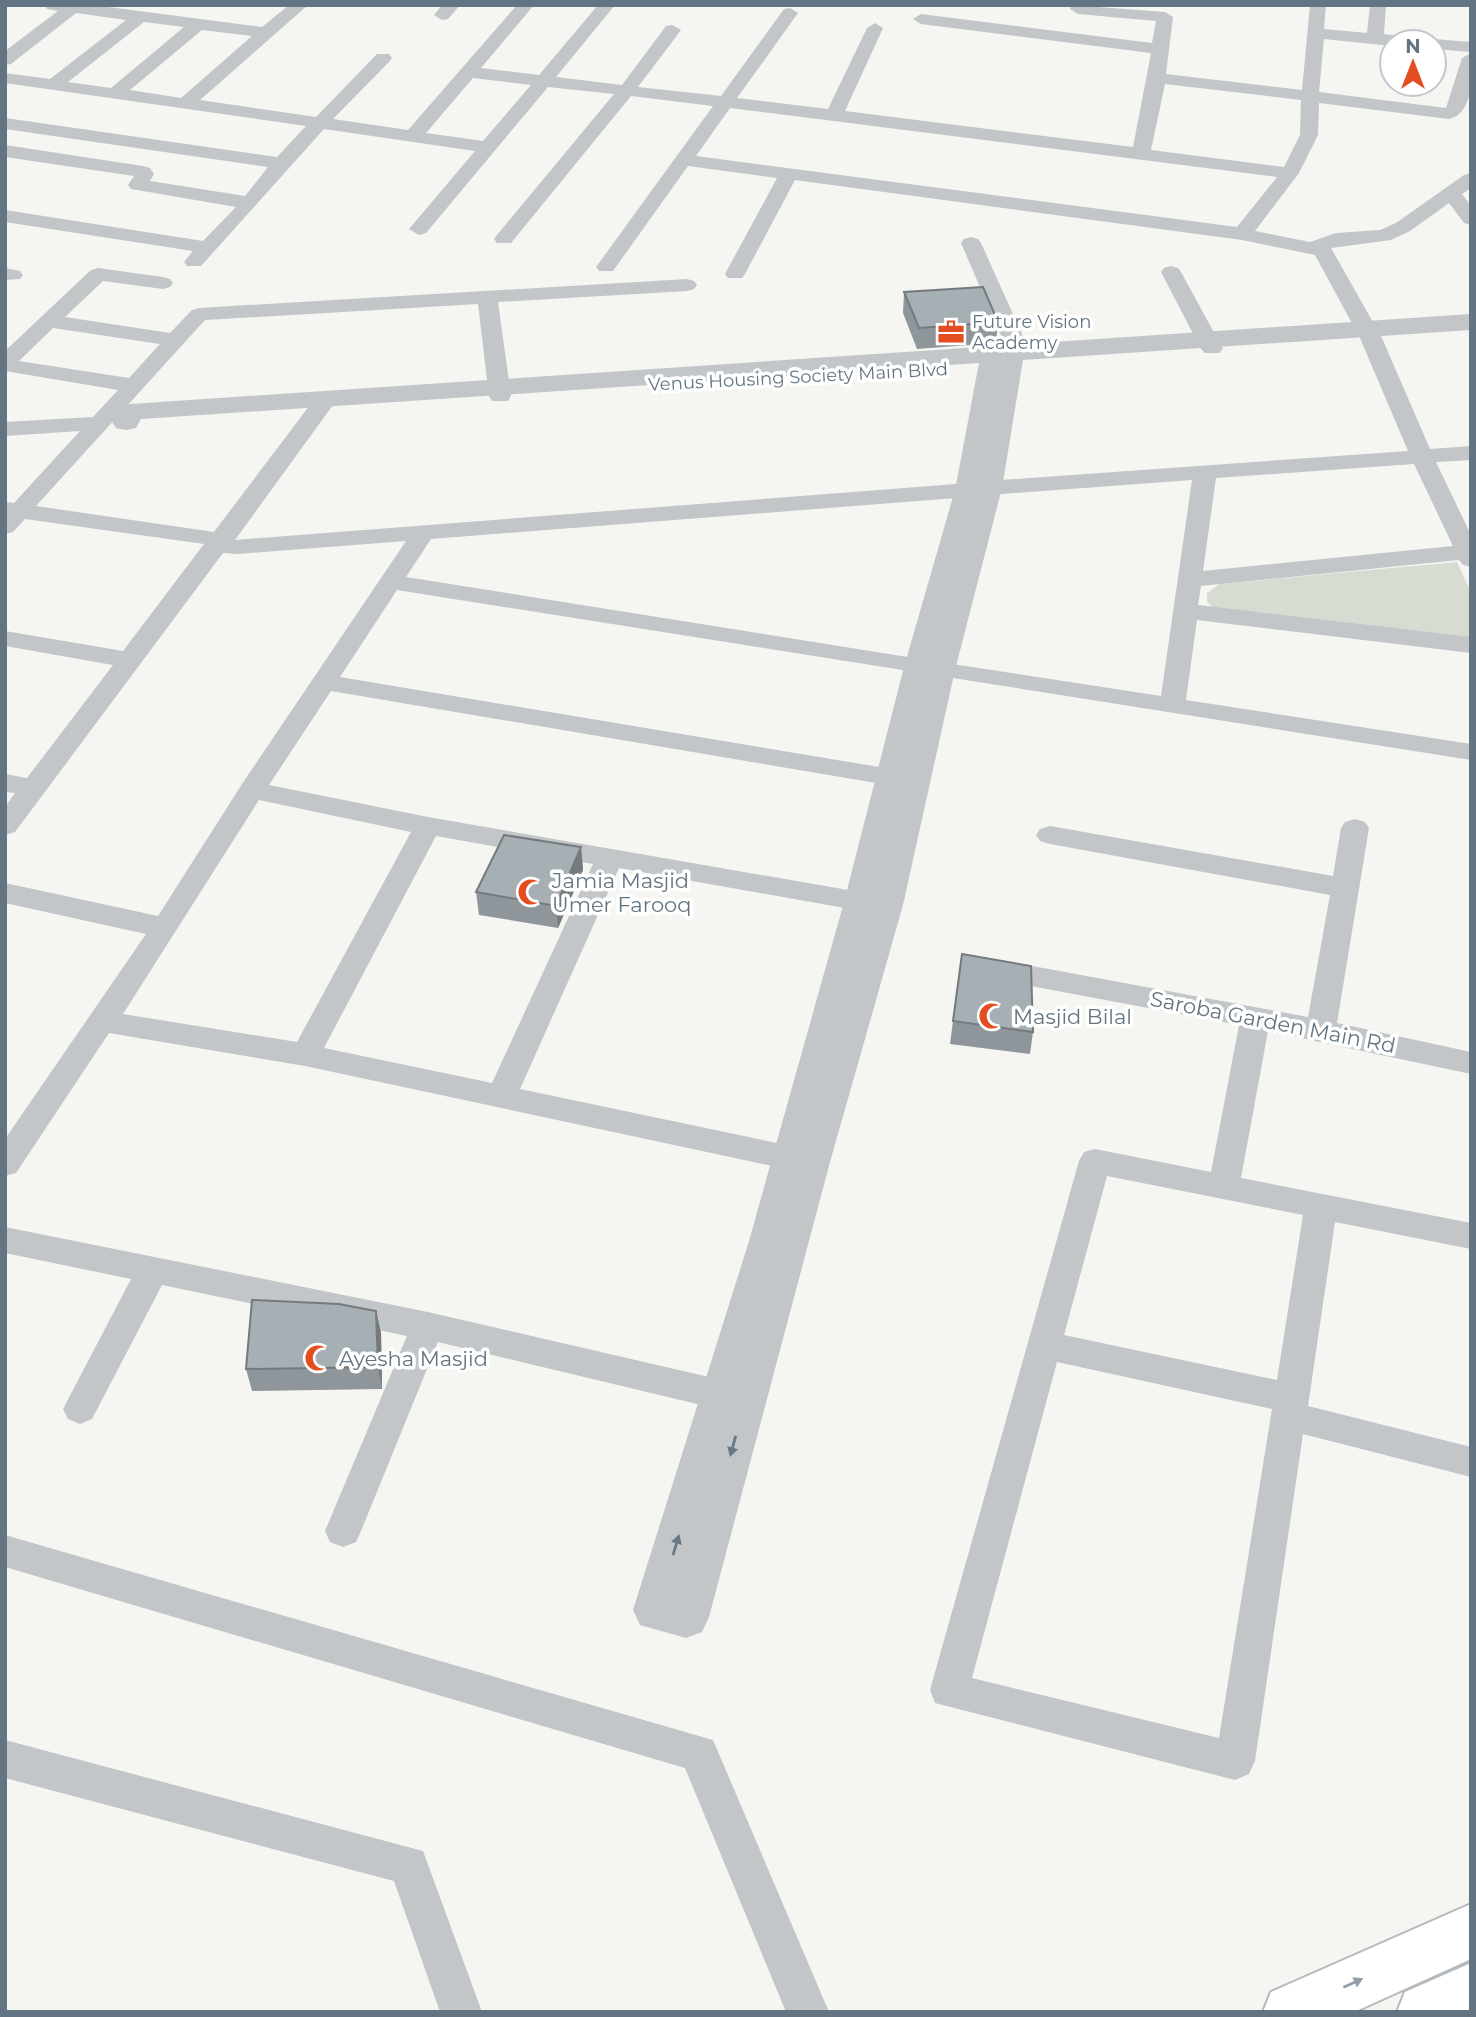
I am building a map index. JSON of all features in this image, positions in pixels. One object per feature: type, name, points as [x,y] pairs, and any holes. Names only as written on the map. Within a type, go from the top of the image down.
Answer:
[{"type":"main road","points":[[1291,2012],[1470,1932]]},
{"type":"main road","points":[[1425,2012],[1471,1990]]},
{"type":"street","points":[[52,5],[266,33]]},
{"type":"street","points":[[185,104],[300,5]]},
{"type":"street","points":[[413,136],[526,5]]},
{"type":"street","points":[[419,229],[607,5]]},
{"type":"street","points":[[1081,5],[1078,9],[1165,17],[1157,78],[1142,153]]},
{"type":"street","points":[[1242,234],[1290,173],[1309,135],[1318,5]]},
{"type":"street","points":[[1375,39],[1378,5]]},
{"type":"street","points":[[5,60],[74,7]]},
{"type":"street","points":[[606,267],[790,13]]},
{"type":"street","points":[[53,85],[140,17]]},
{"type":"street","points":[[920,19],[1160,49]]},
{"type":"street","points":[[115,94],[198,24]]},
{"type":"street","points":[[834,115],[875,27]]},
{"type":"street","points":[[504,239],[626,92],[672,30]]},
{"type":"street","points":[[1315,33],[1378,39]]},
{"type":"street","points":[[1448,45],[1471,47]]},
{"type":"street","points":[[5,216],[200,254],[250,203],[281,163],[383,58]]},
{"type":"street","points":[[1157,78],[1449,114],[1454,112],[1471,58]]},
{"type":"street","points":[[468,72],[1290,173]]},
{"type":"street","points":[[5,78],[488,147]]},
{"type":"street","points":[[5,123],[281,163]]},
{"type":"street","points":[[5,151],[143,172],[145,174],[138,185],[250,203]]},
{"type":"street","points":[[683,160],[1242,234],[1315,247],[1323,251],[1368,333],[1469,556],[1190,580]]},
{"type":"street","points":[[735,274],[789,174]]},
{"type":"street","points":[[1315,247],[1336,239],[1384,236],[1403,228],[1471,179]]},
{"type":"street","points":[[1452,194],[1471,219]]},
{"type":"street","points":[[671,1614],[734,1396],[769,1241],[800,1160],[873,903],[930,669],[978,489],[1005,359],[971,243]]},
{"type":"street","points":[[1171,272],[1209,345]]},
{"type":"street","points":[[124,411],[5,364],[98,274],[163,283]]},
{"type":"street","points":[[10,515],[124,411],[176,340],[200,314],[687,285]]},
{"type":"street","points":[[487,297],[499,391]]},
{"type":"street","points":[[48,321],[176,340]]},
{"type":"street","name":"Venus Housing Society Main Blvd","points":[[124,411],[324,403],[1005,359],[1368,333],[1471,322]]},
{"type":"street","name":"Venus Housing Society Main Blvd","points":[[1368,333],[1471,332]]},
{"type":"street","points":[[5,826],[324,403]]},
{"type":"street","points":[[5,429],[124,411]]},
{"type":"street","points":[[10,515],[220,542],[238,547],[1471,453]]},
{"type":"street","points":[[1172,706],[1205,472]]},
{"type":"street","points":[[5,1164],[165,928],[252,790],[422,533]]},
{"type":"street","points":[[390,582],[1471,752]]},
{"type":"street","points":[[1185,611],[1471,645]]},
{"type":"street","points":[[5,638],[128,660]]},
{"type":"street","points":[[323,682],[904,778]]},
{"type":"street","points":[[5,783],[34,788]]},
{"type":"street","points":[[252,790],[428,827],[873,903]]},
{"type":"street","points":[[305,1055],[428,827]]},
{"type":"street","points":[[1321,1030],[1355,828]]},
{"type":"street","points":[[1050,835],[1346,888]]},
{"type":"street","points":[[501,1096],[610,858]]},
{"type":"street","points":[[5,893],[165,928]]},
{"type":"street","name":"Saroba Garden Main Rd","points":[[992,969],[1321,1030],[1471,1063]]},
{"type":"street","points":[[1224,1185],[1255,1018]]},
{"type":"street","points":[[101,1021],[305,1055],[800,1160]]},
{"type":"street","points":[[1321,1206],[1235,1761],[949,1690],[1095,1161],[1224,1185],[1471,1236]]},
{"type":"street","points":[[5,1240],[428,1326],[734,1396]]},
{"type":"street","points":[[80,1409],[153,1270]]},
{"type":"street","points":[[343,1531],[428,1326]]},
{"type":"street","points":[[1044,1345],[1290,1407],[1471,1462]]},
{"type":"street","points":[[5,1551],[699,1753],[807,2012]]},
{"type":"street","points":[[5,1759],[409,1865],[461,2012]]},
{"type":"shaded area","points":[[1457,562],[1471,593],[1471,638],[1213,609],[1207,601],[1207,593],[1220,584]]},
{"type":"building","points":[[983,287],[998,322],[919,328],[904,292]]},
{"type":"building","points":[[504,835],[581,847],[556,906],[476,892]]},
{"type":"building","name":"Masjid Bilal","points":[[962,954],[1031,966],[1033,1032],[953,1021]]},
{"type":"building","name":"Ayesha Masjid","points":[[252,1300],[339,1304],[376,1311],[378,1367],[246,1369]]},
{"type":"place","name":"Future Vision Academy","points":[[951,332]]},
{"type":"place","name":"Jamia Masjid Umer Farooq","points":[[531,892]]},
{"type":"place","name":"Masjid Bilal","points":[[992,1016]]},
{"type":"place","name":"Ayesha Masjid","points":[[318,1358]]}]
